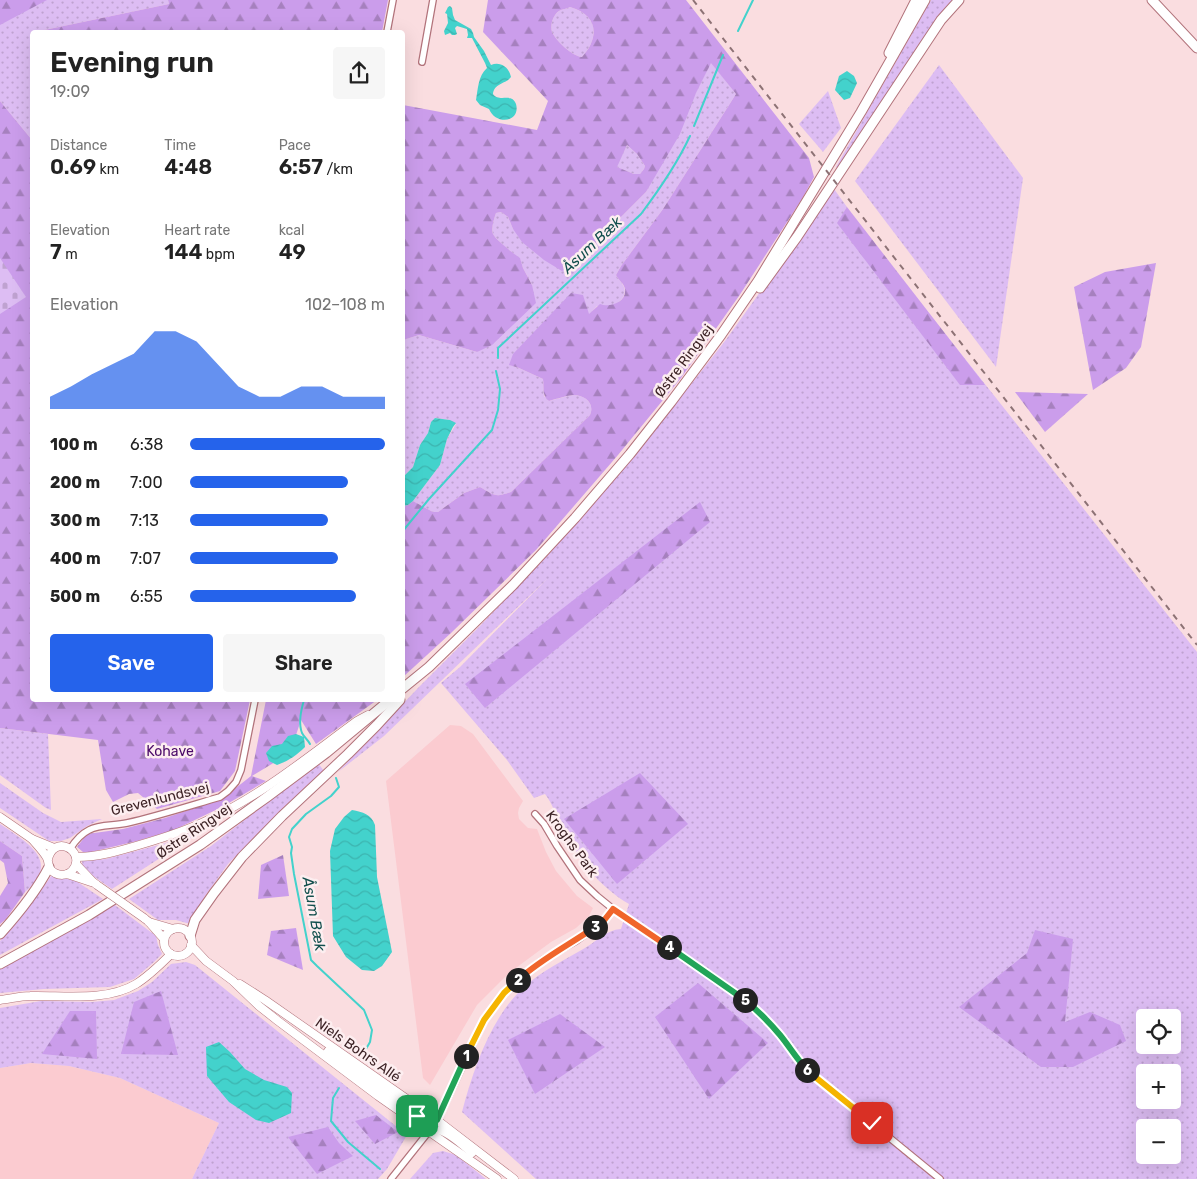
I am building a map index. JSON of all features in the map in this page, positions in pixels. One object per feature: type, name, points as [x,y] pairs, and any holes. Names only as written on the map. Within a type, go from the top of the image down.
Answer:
[{"type":"main road","points":[[862,112],[879,70],[916,0]]},
{"type":"main road","name":"Østre Ringvej","points":[[405,687],[429,668],[513,585],[575,518],[636,447],[721,335],[758,281],[862,112],[925,0]]},
{"type":"main road","points":[[721,335],[758,290],[797,237],[941,20],[958,0]]},
{"type":"main road","points":[[1152,0],[1197,48]]},
{"type":"main road","points":[[405,694],[429,668]]},
{"type":"main road","name":"Østre Ringvej","points":[[0,964],[89,915],[200,845],[319,758],[388,702]]},
{"type":"main road","points":[[191,940],[195,920],[242,857],[398,702]]},
{"type":"main road","points":[[0,934],[21,911],[42,882],[48,863]]},
{"type":"street","points":[[387,30],[393,0]]},
{"type":"street","points":[[422,62],[434,0]]},
{"type":"street","name":"Grevenlundsvej","points":[[70,848],[75,841],[90,829],[99,826],[126,824],[220,796],[228,791],[236,782],[241,770],[255,702]]},
{"type":"street","points":[[76,861],[165,838],[208,820],[249,798],[284,775],[357,721],[379,709]]},
{"type":"street","name":"Kroghs Park","points":[[535,814],[544,824],[580,880],[613,909],[744,1000],[762,1015],[780,1035],[798,1060],[814,1076],[940,1179]]},
{"type":"street","points":[[0,817],[32,839],[54,848],[62,846],[70,848],[74,852],[76,861],[74,869],[62,875],[52,872],[32,839]]},
{"type":"street","points":[[48,863],[50,853],[54,848]]},
{"type":"street","points":[[76,861],[95,884]]},
{"type":"street","points":[[67,874],[95,884],[147,920],[164,939],[165,948],[171,954],[177,956],[184,955],[189,951],[191,940],[183,930],[173,929],[147,920]]},
{"type":"street","points":[[391,1179],[437,1120],[484,1020],[504,993],[544,959],[602,923],[613,909]]},
{"type":"street","points":[[164,939],[173,929]]},
{"type":"street","name":"Niels Bohrs Allé","points":[[191,940],[206,961],[233,981],[259,1006],[378,1096],[497,1179]]},
{"type":"street","points":[[0,1000],[28,996],[94,996],[117,992],[135,985],[154,971],[171,954]]},
{"type":"street","name":"Niels Bohrs Allé","points":[[184,955],[206,961]]},
{"type":"street","name":"Niels Bohrs Allé","points":[[233,981],[249,989],[437,1120],[514,1179]]},
{"type":"street","points":[[259,1006],[272,1012],[423,1120],[433,1123],[437,1120]]},
{"type":"street","points":[[429,1132],[436,1130],[445,1133],[507,1179]]},
{"type":"shaded area","points":[[450,725],[461,726],[473,734],[523,801],[519,808],[519,819],[528,828],[537,829],[556,871],[577,896],[593,908],[589,916],[576,928],[551,942],[509,973],[477,1005],[430,1085],[423,1078],[386,781]]},
{"type":"shaded area","points":[[31,1063],[69,1066],[120,1078],[219,1123],[192,1179],[0,1179],[0,1068]]},
{"type":"green space","points":[[0,0],[168,0],[169,4],[44,30],[30,30],[30,138],[0,101]]},
{"type":"green space","points":[[0,0],[47,0],[0,25]]},
{"type":"green space","points":[[168,0],[388,0],[382,30],[45,30],[169,4]]},
{"type":"green space","points":[[488,0],[686,0],[809,158],[814,177],[802,199],[739,296],[681,378],[618,455],[536,550],[405,675],[405,506],[413,501],[433,512],[438,512],[464,493],[480,487],[495,495],[511,492],[590,415],[590,403],[581,396],[573,395],[549,401],[544,394],[543,379],[509,365],[513,354],[571,293],[583,295],[589,314],[600,304],[608,305],[621,301],[625,294],[625,289],[616,275],[621,266],[663,209],[736,94],[711,63],[696,93],[680,134],[646,192],[587,251],[562,271],[544,260],[522,242],[513,229],[508,217],[501,212],[496,213],[492,232],[501,243],[520,258],[532,285],[536,303],[492,345],[477,352],[419,335],[405,339],[405,105],[537,130],[548,101],[483,32]],"holes":[[[570,7],[579,11],[591,21],[593,28],[592,42],[582,57],[565,48],[557,40],[551,29],[555,15],[560,10]],[[627,145],[637,154],[645,166],[640,174],[634,174],[617,167]]]},
{"type":"green space","points":[[931,0],[955,0],[839,169],[836,167]]},
{"type":"green space","points":[[570,7],[586,15],[591,21],[593,28],[592,42],[582,57],[565,48],[557,40],[551,29],[555,15],[560,10]]},
{"type":"green space","points":[[711,62],[736,94],[663,209],[621,266],[616,275],[625,291],[623,297],[613,305],[597,306],[589,315],[510,365],[543,379],[544,396],[549,401],[573,395],[585,398],[590,403],[590,415],[511,492],[495,495],[480,487],[464,493],[438,512],[433,512],[413,501],[440,465],[447,439],[456,424],[450,420],[435,418],[431,422],[428,433],[420,445],[413,467],[405,475],[405,339],[419,335],[477,352],[532,285],[520,259],[501,243],[492,232],[496,213],[501,212],[508,217],[513,229],[570,267],[646,192]]},
{"type":"green space","points":[[939,65],[1023,178],[996,367],[855,181]]},
{"type":"green space","points":[[828,91],[841,128],[823,152],[799,124]]},
{"type":"green space","name":"Kohave","points":[[0,101],[30,138],[30,702],[250,702],[235,771],[220,791],[157,809],[138,793],[129,794],[113,802],[106,790],[98,740],[0,728]]},
{"type":"green space","points":[[627,145],[637,154],[645,166],[640,174],[634,174],[616,167]]},
{"type":"green space","points":[[834,189],[847,207],[846,209],[1197,652],[1197,1179],[536,1179],[462,1112],[485,1045],[502,1013],[512,999],[531,981],[546,971],[606,934],[621,929],[629,904],[608,889],[590,871],[568,840],[545,794],[534,798],[507,760],[441,683],[460,667],[548,578],[384,736],[338,772],[549,554],[641,448],[725,341]]},
{"type":"green space","points":[[847,207],[985,385],[960,385],[837,223]]},
{"type":"green space","points":[[0,258],[26,297],[0,314]]},
{"type":"green space","points":[[1156,263],[1141,347],[1126,368],[1093,390],[1074,287],[1105,272]]},
{"type":"green space","points":[[1015,392],[1088,394],[1045,432]]},
{"type":"green space","points":[[700,502],[710,522],[485,708],[465,684]]},
{"type":"green space","points":[[266,702],[374,702],[316,744],[301,720],[290,753],[252,776],[266,781],[222,807],[174,830],[137,841],[91,852],[83,852],[77,847],[87,834],[123,829],[165,818],[219,800],[251,776]]},
{"type":"green space","points":[[0,728],[48,734],[51,810],[0,775]]},
{"type":"green space","points":[[318,763],[324,771],[285,806],[228,864],[205,896],[190,924],[176,920],[158,920],[129,899],[211,846]]},
{"type":"green space","points":[[640,773],[688,824],[617,884],[564,819]]},
{"type":"green space","points":[[0,783],[43,813],[61,822],[102,819],[87,826],[70,838],[61,841],[49,841],[0,808]]},
{"type":"green space","points":[[244,804],[112,889],[83,869],[82,861],[106,859],[166,843]]},
{"type":"green space","points":[[0,824],[29,845],[40,861],[41,871],[36,881],[25,892],[22,856],[0,841]]},
{"type":"green space","points":[[0,841],[22,856],[25,892],[6,919],[0,924],[0,896],[8,883],[4,863],[0,860]]},
{"type":"green space","points":[[283,855],[289,896],[258,899],[261,865]]},
{"type":"green space","points":[[52,875],[76,881],[103,899],[0,955],[0,941],[26,911]]},
{"type":"green space","points":[[115,905],[156,936],[162,954],[134,979],[110,987],[44,989],[0,993],[0,967]]},
{"type":"green space","points":[[296,928],[303,970],[267,955],[271,931]]},
{"type":"green space","points":[[1035,930],[1073,939],[1065,1022],[1090,1012],[1120,1025],[1126,1041],[1073,1067],[1041,1067],[959,1007],[1027,953]]},
{"type":"green space","points":[[186,962],[195,965],[407,1135],[387,1169],[378,1179],[192,1179],[219,1123],[120,1078],[69,1066],[31,1063],[0,1068],[0,1008],[41,1001],[92,1002],[114,1000],[138,991],[152,982],[171,964]]},
{"type":"green space","points":[[698,983],[768,1043],[709,1099],[655,1017]]},
{"type":"green space","points":[[161,991],[178,1055],[121,1054],[134,1002]]},
{"type":"green space","points":[[70,1011],[96,1011],[97,1059],[42,1054]]},
{"type":"green space","points":[[560,1014],[605,1047],[535,1094],[508,1040]]},
{"type":"green space","points":[[376,1115],[398,1132],[375,1144],[355,1121]]},
{"type":"green space","points":[[328,1127],[339,1143],[353,1156],[317,1174],[288,1137]]},
{"type":"green space","points":[[443,1151],[456,1155],[486,1179],[410,1179],[433,1153]]},
{"type":"water","points":[[450,6],[455,20],[471,29],[491,65],[501,64],[508,70],[511,77],[498,86],[493,94],[499,98],[514,100],[517,110],[512,118],[502,120],[497,118],[489,109],[480,105],[476,100],[480,79],[487,68],[472,38],[467,38],[467,29],[457,26],[455,28],[457,34],[452,35],[450,33],[445,35],[444,31],[448,23],[447,14],[445,13]]},
{"type":"water","points":[[847,71],[854,76],[857,83],[850,98],[844,100],[835,90],[839,76]]},
{"type":"water","points":[[435,418],[450,420],[456,423],[447,439],[440,465],[413,501],[405,506],[405,475],[413,467],[420,445],[428,433],[431,422]]},
{"type":"water","points":[[296,734],[304,737],[305,747],[285,762],[277,765],[269,761],[266,753],[272,746],[282,744],[288,736]]},
{"type":"water","points":[[352,810],[366,814],[375,825],[377,877],[392,952],[382,966],[374,971],[362,970],[346,957],[333,936],[330,851],[335,829]]},
{"type":"water","points":[[219,1042],[245,1069],[264,1080],[287,1087],[292,1093],[291,1113],[269,1123],[256,1120],[229,1102],[207,1076],[206,1047]]},
{"type":"waterway","name":"Åsum Bæk","points":[[738,31],[753,0]]},
{"type":"waterway","name":"Åsum Bæk","points":[[694,126],[723,55]]},
{"type":"waterway","name":"Åsum Bæk","points":[[498,358],[498,348],[641,214],[679,157],[690,136]]},
{"type":"waterway","name":"Åsum Bæk","points":[[405,528],[492,430],[498,410],[500,389],[496,371]]},
{"type":"waterway","name":"Åsum Bæk","points":[[304,702],[300,725],[302,733],[310,744]]},
{"type":"waterway","name":"Åsum Bæk","points":[[336,778],[339,787],[331,796],[306,814],[292,829],[289,837],[292,847],[294,874],[311,960],[364,1010],[372,1030],[370,1042],[366,1049]]},
{"type":"waterway","name":"Åsum Bæk","points":[[339,1088],[333,1098],[331,1121],[348,1142],[380,1169]]},
{"type":"railway","points":[[693,0],[1197,645]]},
{"type":"route","points":[[417,1116],[429,1123],[437,1120],[484,1020],[504,993],[544,959],[602,923],[613,909],[744,1000],[762,1015],[780,1035],[798,1060],[814,1076],[872,1123]]}]
